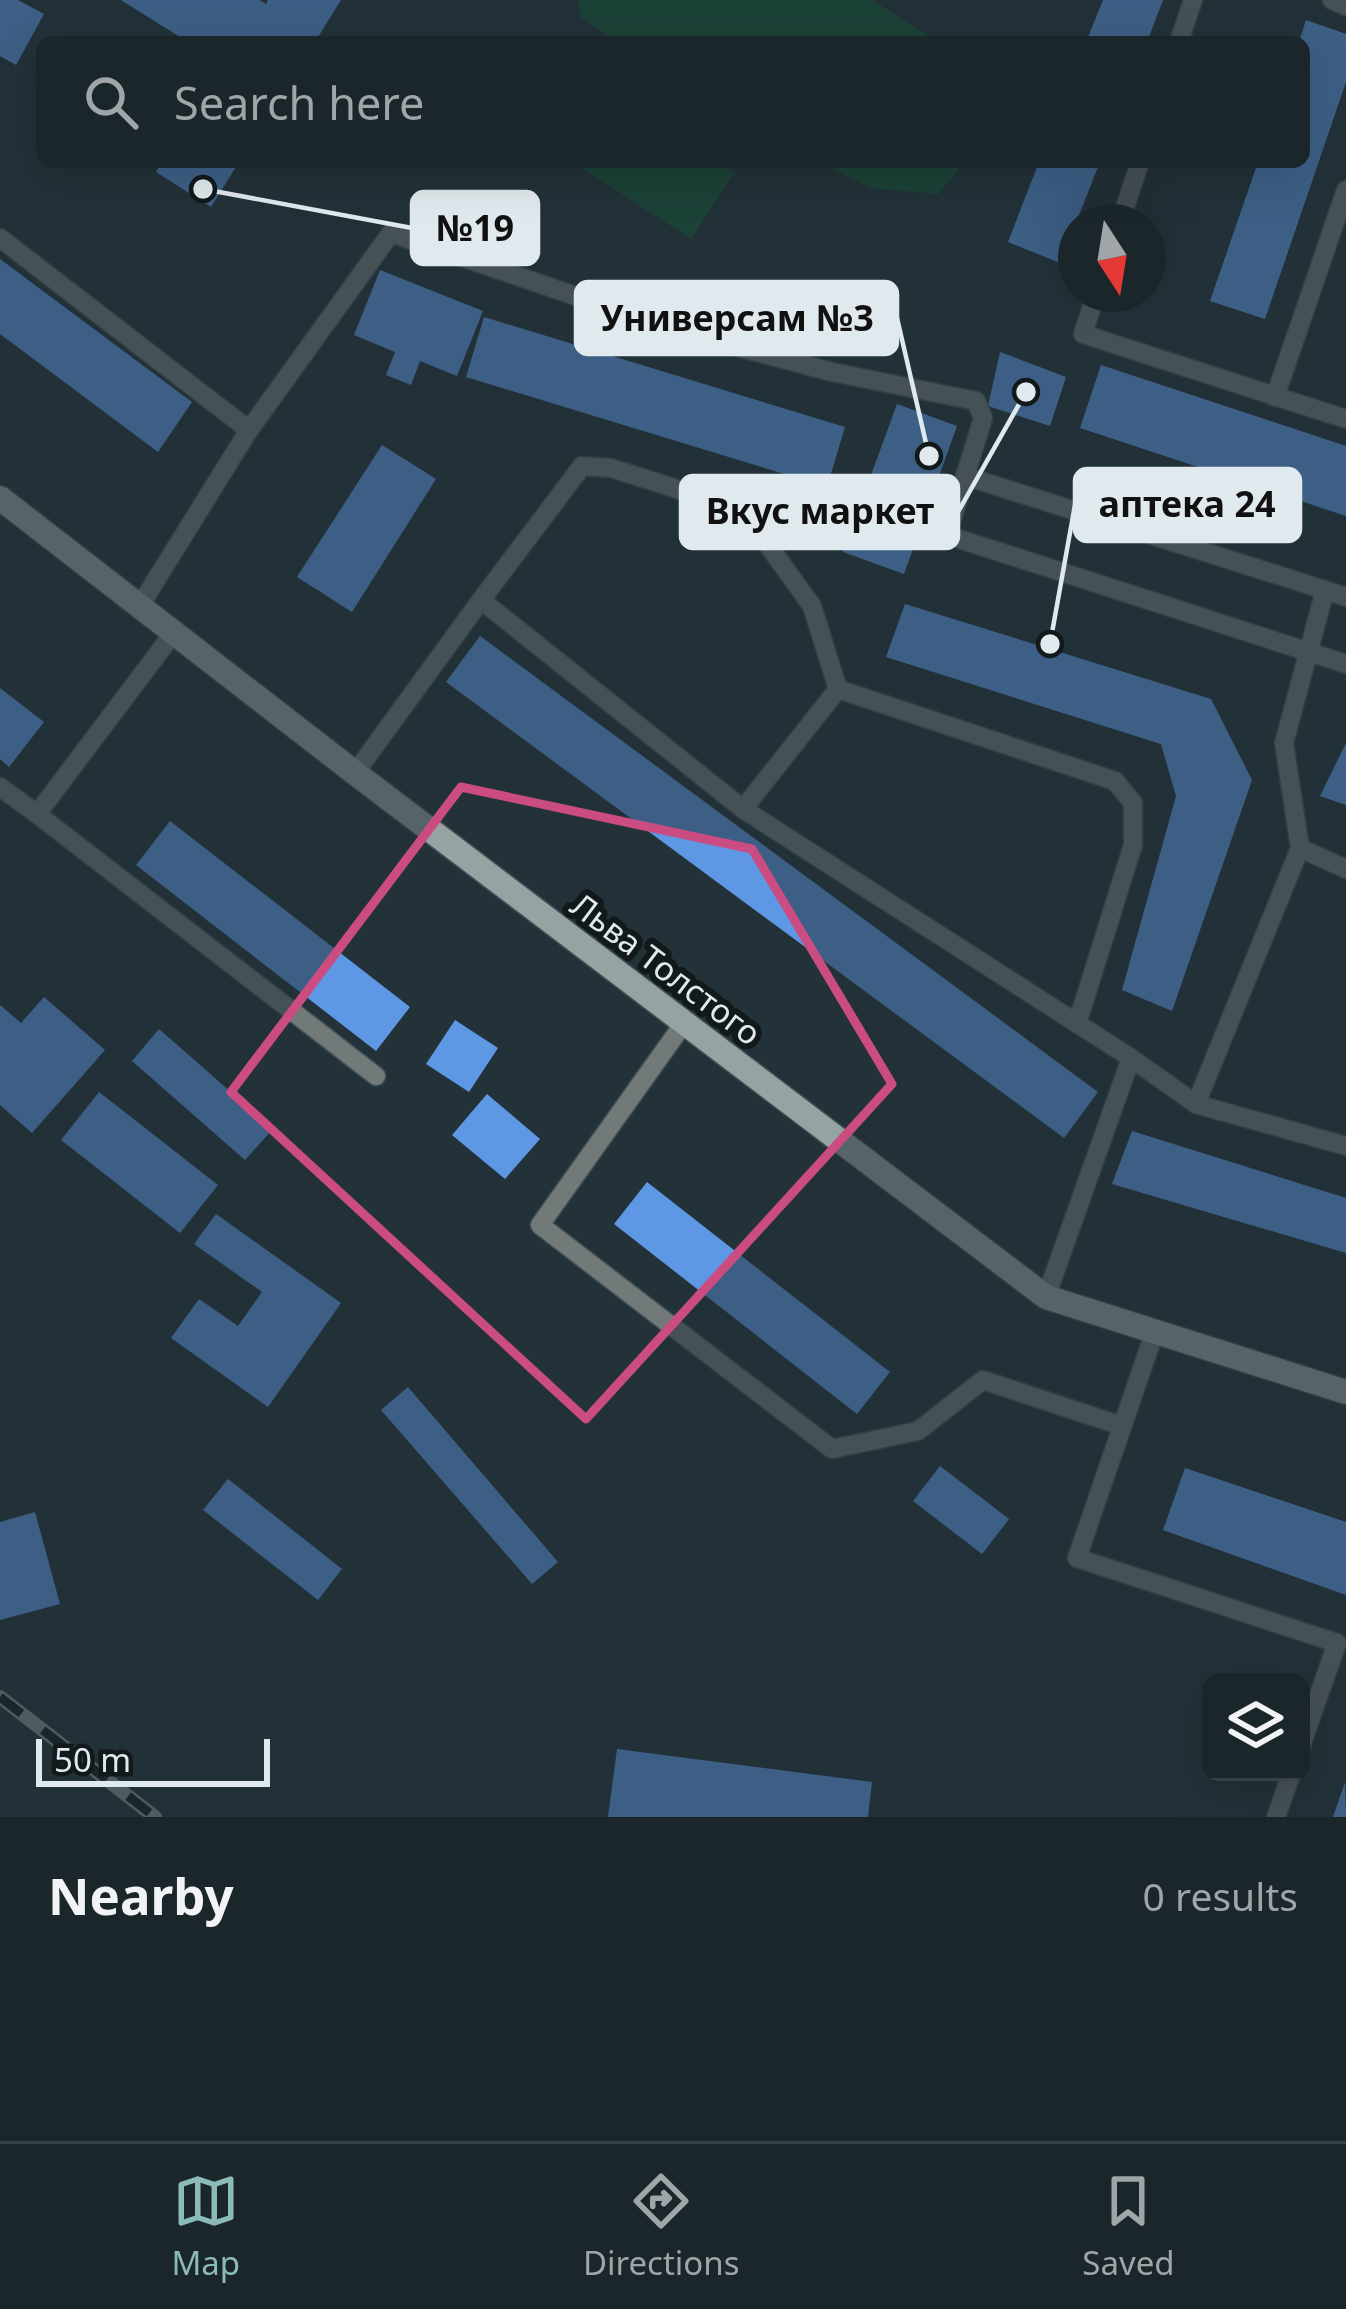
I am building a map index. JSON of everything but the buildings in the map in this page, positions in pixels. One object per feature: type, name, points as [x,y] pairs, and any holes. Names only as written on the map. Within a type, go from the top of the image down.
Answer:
[{"type":"street","name":"Льва Толстого","points":[[0,498],[1046,1297],[1346,1392]]},
{"type":"lane","points":[[1181,36],[1193,0]]},
{"type":"lane","points":[[1331,0],[1346,6]]},
{"type":"lane","points":[[1126,204],[1137,168]]},
{"type":"lane","points":[[1275,397],[1346,190]]},
{"type":"lane","points":[[141,604],[248,430],[391,233],[681,332],[832,372],[976,400],[983,418],[947,536],[1346,664]]},
{"type":"lane","points":[[0,238],[248,430]]},
{"type":"lane","points":[[1090,312],[1083,334],[1346,419]]},
{"type":"lane","points":[[355,773],[582,466],[610,468],[718,502],[754,527],[812,606],[838,689]]},
{"type":"lane","points":[[965,476],[1346,597]]},
{"type":"lane","points":[[1196,1104],[1300,848],[1284,743],[1325,590]]},
{"type":"lane","points":[[481,600],[743,809],[1196,1104],[1346,1146]]},
{"type":"lane","points":[[37,814],[175,631]]},
{"type":"lane","points":[[743,809],[838,689]]},
{"type":"lane","points":[[838,689],[1115,781],[1132,803],[1133,845],[1077,1024]]},
{"type":"lane","points":[[0,787],[376,1076]]},
{"type":"lane","points":[[1300,848],[1346,869]]},
{"type":"lane","points":[[684,1023],[540,1225],[832,1449],[918,1430],[983,1379],[1122,1426]]},
{"type":"lane","points":[[1046,1297],[1131,1058]]},
{"type":"lane","points":[[1155,1331],[1077,1558],[1337,1643],[1310,1720]]},
{"type":"lane","points":[[1276,1817],[1289,1781]]},
{"type":"highlighted area","points":[[461,787],[752,849],[892,1084],[586,1419],[231,1092]]},
{"type":"green space","points":[[578,0],[872,0],[929,36],[608,36],[581,18]]},
{"type":"green space","points":[[582,168],[726,168],[734,173],[691,239]]},
{"type":"green space","points":[[830,168],[960,168],[938,194],[871,188]]},
{"type":"railway","points":[[0,1697],[155,1817]]},
{"type":"place","name":"№19","points":[[203,189]]},
{"type":"place","name":"Вкус маркет","points":[[1026,392]]},
{"type":"place","name":"Универсам №3","points":[[929,456]]},
{"type":"place","name":"аптека 24","points":[[1050,644]]}]
